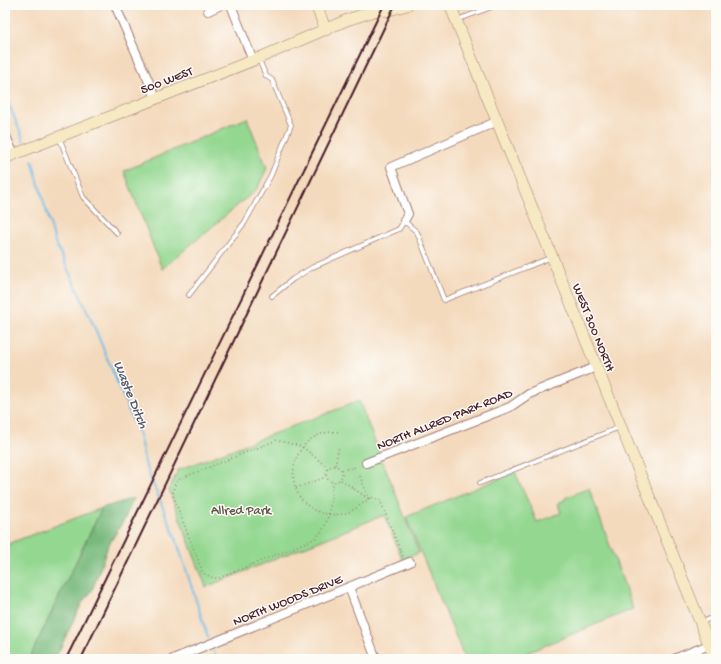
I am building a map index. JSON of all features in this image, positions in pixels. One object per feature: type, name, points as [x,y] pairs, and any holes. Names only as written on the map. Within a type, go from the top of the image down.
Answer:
[{"type":"street","points":[[115,5],[156,98]]},
{"type":"street","points":[[208,11],[221,5]]},
{"type":"street","points":[[231,5],[256,60]]},
{"type":"street","points":[[316,5],[326,30]]},
{"type":"street","name":"500 WEST","points":[[338,26],[347,20],[392,5]]},
{"type":"street","name":"500 WEST","points":[[9,157],[256,60],[326,30],[407,5]]},
{"type":"street","name":"WEST 300 NORTH","points":[[450,5],[715,659]]},
{"type":"street","points":[[404,221],[408,214],[391,167],[498,121]]},
{"type":"street","points":[[5,134],[9,157]]},
{"type":"street","name":"NORTH ALLRED PARK ROAD","points":[[366,462],[510,407],[529,394],[596,367]]},
{"type":"street","name":"NORTH WOODS DRIVE","points":[[173,659],[407,561]]},
{"type":"street","points":[[348,587],[376,659]]},
{"type":"street","points":[[674,659],[709,645]]},
{"type":"lane","points":[[456,20],[497,5]]},
{"type":"lane","points":[[189,295],[245,222],[271,175],[291,125],[272,80],[266,76],[256,60]]},
{"type":"lane","points":[[60,137],[82,197],[117,233]]},
{"type":"lane","points":[[272,296],[292,279],[313,267],[399,229],[404,221],[417,232],[444,300],[552,257]]},
{"type":"lane","points":[[480,483],[621,426]]},
{"type":"lane","points":[[700,622],[716,616]]},
{"type":"path","points":[[338,432],[319,436],[309,441],[303,447],[294,465],[293,476],[300,496],[309,506],[321,513],[328,514],[341,514],[351,511],[372,497],[380,500],[407,561]]},
{"type":"path","points":[[328,468],[303,447],[283,441],[274,441],[177,480],[173,490],[173,496],[203,573],[213,578],[219,578],[314,539],[320,534],[326,523],[333,482]]},
{"type":"path","points":[[335,465],[339,446]]},
{"type":"path","points":[[328,468],[335,465]]},
{"type":"path","points":[[335,465],[342,470]]},
{"type":"path","points":[[342,470],[356,466]]},
{"type":"path","points":[[326,477],[328,468]]},
{"type":"path","points":[[340,479],[342,470]]},
{"type":"path","points":[[360,476],[369,499]]},
{"type":"path","points":[[296,488],[326,477]]},
{"type":"path","points":[[326,477],[333,482]]},
{"type":"path","points":[[333,482],[340,479]]},
{"type":"path","points":[[340,479],[369,499]]},
{"type":"green space","points":[[247,118],[267,168],[257,189],[162,269],[124,171]]},
{"type":"green space","name":"Allred Park","points":[[359,401],[419,553],[402,559],[384,515],[206,587],[169,490],[178,470]]},
{"type":"green space","points":[[515,472],[537,522],[561,513],[558,503],[565,500],[565,498],[589,488],[633,609],[512,659],[465,659],[406,517]]},
{"type":"green space","points":[[134,498],[124,520],[108,546],[92,591],[83,601],[55,659],[29,659],[102,508]]},
{"type":"green space","points":[[102,508],[29,659],[5,659],[5,545]]},
{"type":"waterway","name":"Waste Ditch","points":[[5,95],[24,141]]},
{"type":"waterway","name":"Waste Ditch","points":[[32,160],[55,242],[91,319],[139,435],[146,467],[176,539],[208,637]]},
{"type":"waterway","name":"Waste Ditch","points":[[214,652],[217,659]]},
{"type":"railway","points":[[66,659],[384,5]]},
{"type":"railway","points":[[81,659],[395,5]]}]
